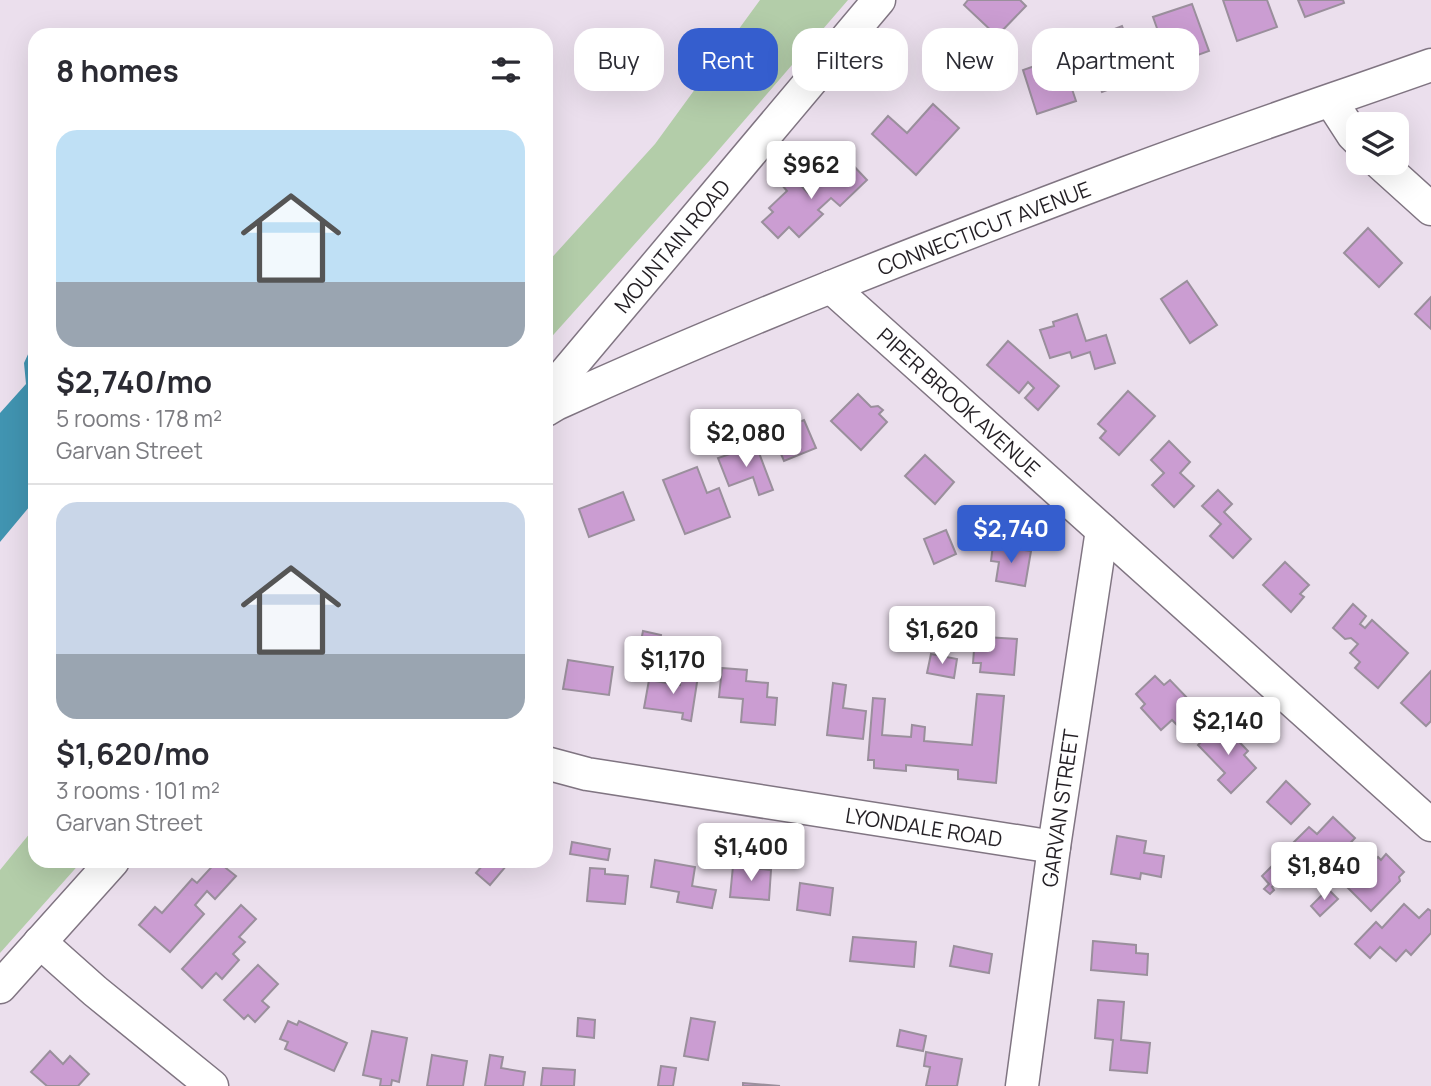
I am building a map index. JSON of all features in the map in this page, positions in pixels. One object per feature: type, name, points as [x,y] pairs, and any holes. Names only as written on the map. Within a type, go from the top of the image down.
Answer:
[{"type":"street","name":"MOUNTAIN ROAD","points":[[553,388],[879,0]]},
{"type":"street","name":"CONNECTICUT AVENUE","points":[[553,406],[831,287],[1128,172],[1431,65]]},
{"type":"street","points":[[1331,101],[1346,123]]},
{"type":"street","points":[[1393,175],[1431,209]]},
{"type":"street","name":"PIPER BROOK AVENUE","points":[[831,287],[1431,825]]},
{"type":"street","name":"GARVAN STREET","points":[[1022,1086],[1054,847],[1102,530]]},
{"type":"street","name":"LYONDALE ROAD","points":[[553,765],[587,774],[1054,847]]},
{"type":"street","points":[[0,987],[107,868]]},
{"type":"street","points":[[40,942],[95,991],[212,1086]]},
{"type":"green space","points":[[760,0],[848,0],[824,28],[792,28],[792,65],[778,81],[778,28],[740,28]]},
{"type":"green space","points":[[694,91],[770,91],[553,335],[553,256],[655,144]]},
{"type":"green space","points":[[28,836],[28,868],[76,868],[0,953],[0,870]]},
{"type":"water","points":[[28,354],[28,508],[0,542],[0,413],[26,384],[24,363]]},
{"type":"building","points":[[968,0],[1020,0],[1026,6],[1005,28],[988,28],[964,5]]},
{"type":"building","points":[[1223,0],[1267,0],[1277,27],[1237,41]]},
{"type":"building","points":[[1298,0],[1343,0],[1344,3],[1305,17]]},
{"type":"building","points":[[1192,4],[1209,51],[1199,55],[1199,28],[1157,28],[1153,17]]},
{"type":"building","points":[[1032,67],[1032,91],[1073,91],[1076,101],[1037,114],[1023,70]]},
{"type":"building","points":[[933,104],[959,128],[916,175],[872,134],[888,116],[907,133]]},
{"type":"building","points":[[848,160],[867,180],[840,206],[831,198],[818,210],[823,214],[799,237],[789,227],[778,238],[762,222],[773,212],[769,208],[787,191],[782,185],[791,175],[808,193],[818,184],[821,186]]},
{"type":"building","points":[[1368,228],[1402,263],[1379,287],[1344,253]]},
{"type":"building","points":[[1187,281],[1217,325],[1190,343],[1161,299]]},
{"type":"building","points":[[1431,297],[1431,329],[1415,314]]},
{"type":"building","points":[[1077,314],[1086,341],[1106,335],[1115,363],[1095,369],[1090,352],[1072,358],[1070,352],[1050,358],[1040,330],[1054,326],[1053,322]]},
{"type":"building","points":[[1008,341],[1059,386],[1038,410],[1025,398],[1034,388],[1028,382],[1019,393],[987,365]]},
{"type":"building","points":[[1128,391],[1155,416],[1119,455],[1100,438],[1106,431],[1098,424]]},
{"type":"building","points":[[858,394],[871,407],[878,406],[883,410],[879,414],[887,422],[861,450],[831,421]]},
{"type":"building","points":[[804,420],[816,448],[784,461],[772,433]]},
{"type":"building","points":[[1169,441],[1190,462],[1180,473],[1194,486],[1174,507],[1152,485],[1164,473],[1151,460]]},
{"type":"building","points":[[756,445],[773,490],[759,495],[753,477],[729,486],[718,458]]},
{"type":"building","points":[[925,455],[954,482],[935,504],[905,476]]},
{"type":"building","points":[[697,467],[707,493],[719,488],[730,517],[685,534],[663,480]]},
{"type":"building","points":[[1218,490],[1232,504],[1224,512],[1251,539],[1233,558],[1210,536],[1221,524],[1202,506]]},
{"type":"building","points":[[623,492],[634,520],[589,537],[579,509]]},
{"type":"building","points":[[946,530],[956,554],[934,564],[924,539]]},
{"type":"building","points":[[993,545],[1031,551],[1025,586],[996,581],[999,562],[991,561]]},
{"type":"building","points":[[1285,562],[1309,585],[1300,594],[1304,597],[1291,612],[1263,585]]},
{"type":"building","points":[[1353,604],[1366,616],[1360,624],[1365,628],[1372,620],[1408,653],[1378,688],[1355,668],[1360,662],[1350,653],[1358,644],[1351,638],[1345,639],[1333,628]]},
{"type":"building","points":[[643,631],[661,635],[655,665],[637,661]]},
{"type":"building","points":[[985,637],[1017,639],[1014,675],[980,672],[981,663],[973,663],[974,650],[984,650]]},
{"type":"building","points":[[931,654],[957,659],[954,678],[927,673]]},
{"type":"building","points":[[568,660],[613,667],[609,695],[563,689]]},
{"type":"building","points":[[722,668],[747,670],[746,681],[768,683],[767,697],[777,698],[775,725],[741,722],[743,699],[719,697]]},
{"type":"building","points":[[1431,671],[1431,721],[1426,726],[1401,703]]},
{"type":"building","points":[[681,673],[698,676],[691,721],[682,719],[683,713],[644,708],[649,680],[680,685]]},
{"type":"building","points":[[1155,676],[1164,685],[1170,680],[1191,702],[1183,709],[1190,716],[1179,727],[1172,720],[1161,730],[1141,708],[1145,704],[1136,694]]},
{"type":"building","points":[[833,683],[846,685],[843,708],[866,711],[863,739],[827,735]]},
{"type":"building","points":[[977,694],[1004,696],[996,783],[958,779],[958,770],[906,765],[906,771],[874,768],[874,760],[868,760],[873,698],[885,699],[882,735],[911,737],[912,725],[925,727],[924,741],[972,745]]},
{"type":"building","points":[[1221,723],[1248,751],[1244,755],[1256,768],[1231,793],[1218,780],[1225,773],[1198,745]]},
{"type":"building","points":[[1286,781],[1310,804],[1291,824],[1267,802]]},
{"type":"building","points":[[1333,817],[1355,838],[1321,874],[1292,844],[1309,827],[1317,834]]},
{"type":"building","points":[[1117,836],[1146,841],[1144,853],[1164,856],[1161,877],[1141,873],[1140,879],[1111,874]]},
{"type":"building","points":[[572,842],[610,849],[608,860],[570,854]]},
{"type":"building","points":[[1386,854],[1404,872],[1399,877],[1400,881],[1371,911],[1348,888],[1378,857],[1381,860]]},
{"type":"building","points":[[655,860],[695,867],[692,886],[716,890],[712,908],[677,902],[679,892],[651,887]]},
{"type":"building","points":[[1276,862],[1287,873],[1272,887],[1274,890],[1270,894],[1264,889],[1269,884],[1262,876]]},
{"type":"building","points":[[733,866],[771,870],[769,900],[730,897]]},
{"type":"building","points":[[211,868],[226,868],[236,876],[215,899],[207,891],[195,905],[204,914],[170,952],[139,925],[155,907],[162,913],[192,879],[197,883]]},
{"type":"building","points":[[480,868],[504,868],[490,885],[476,873]]},
{"type":"building","points":[[590,868],[605,869],[605,874],[628,876],[625,904],[587,901]]},
{"type":"building","points":[[800,883],[833,888],[830,915],[797,910]]},
{"type":"building","points":[[1328,889],[1338,899],[1320,916],[1311,906]]},
{"type":"building","points":[[1404,904],[1419,918],[1428,909],[1431,911],[1431,933],[1411,955],[1406,950],[1396,961],[1380,947],[1370,958],[1355,944],[1376,922],[1382,928]]},
{"type":"building","points":[[241,905],[256,919],[239,937],[245,942],[233,954],[239,960],[222,979],[216,973],[202,988],[182,969]]},
{"type":"building","points":[[853,937],[916,942],[914,967],[850,961]]},
{"type":"building","points":[[1093,941],[1136,945],[1136,953],[1148,954],[1147,975],[1091,970]]},
{"type":"building","points":[[954,946],[992,954],[989,973],[950,966]]},
{"type":"building","points":[[258,965],[278,984],[262,1001],[269,1007],[255,1022],[248,1015],[244,1019],[224,1000]]},
{"type":"building","points":[[1098,1000],[1124,1002],[1121,1040],[1150,1043],[1147,1073],[1110,1070],[1113,1040],[1095,1038]]},
{"type":"building","points":[[578,1018],[595,1020],[594,1038],[577,1036]]},
{"type":"building","points":[[691,1018],[715,1022],[708,1060],[684,1056]]},
{"type":"building","points":[[288,1021],[297,1025],[299,1021],[347,1043],[334,1071],[285,1049],[288,1042],[280,1039]]},
{"type":"building","points":[[900,1030],[926,1036],[923,1051],[897,1046]]},
{"type":"building","points":[[372,1031],[407,1038],[399,1082],[392,1080],[391,1086],[380,1086],[381,1079],[363,1075]]},
{"type":"building","points":[[50,1051],[63,1064],[70,1056],[89,1074],[78,1086],[47,1086],[31,1072]]},
{"type":"building","points":[[926,1052],[962,1059],[957,1086],[926,1086],[930,1067],[924,1066]]},
{"type":"building","points":[[432,1055],[467,1061],[463,1086],[427,1086]]},
{"type":"building","points":[[490,1055],[503,1057],[501,1068],[525,1072],[523,1086],[485,1086]]},
{"type":"building","points":[[661,1066],[676,1068],[673,1086],[658,1086]]},
{"type":"building","points":[[543,1068],[575,1070],[574,1086],[541,1086]]},
{"type":"building","points":[[743,1083],[780,1086],[743,1086]]}]
